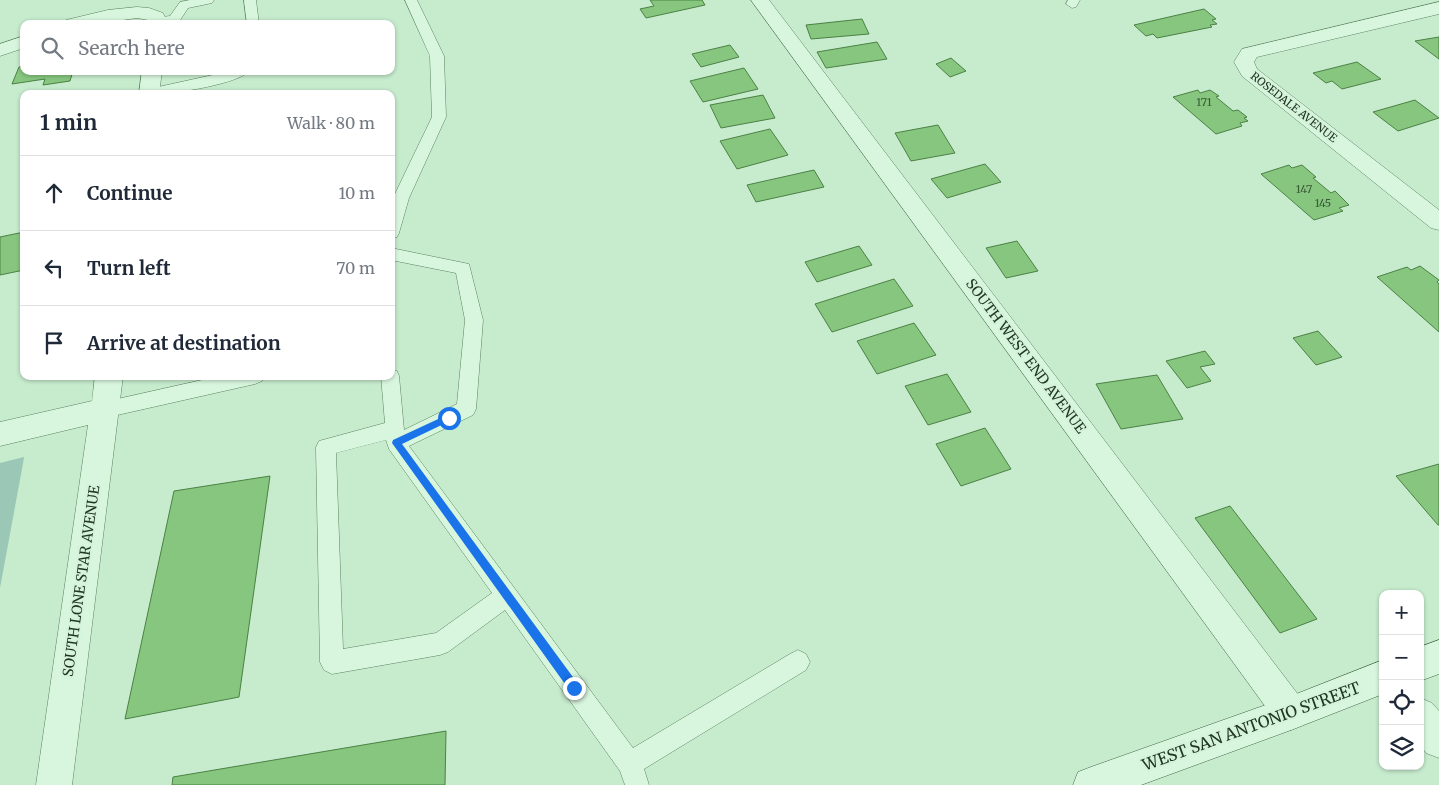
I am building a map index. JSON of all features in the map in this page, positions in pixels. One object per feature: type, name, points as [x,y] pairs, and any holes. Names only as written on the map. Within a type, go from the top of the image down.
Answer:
[{"type":"street","name":"SOUTH WEST END AVENUE","points":[[760,0],[1291,712]]},
{"type":"street","name":"ROSEDALE AVENUE","points":[[1439,8],[1249,53],[1244,62],[1249,72],[1439,222]]},
{"type":"street","points":[[87,20],[123,10],[155,18]]},
{"type":"street","points":[[0,50],[20,43]]},
{"type":"street","points":[[149,90],[151,75]]},
{"type":"street","name":"SOUTH LONE STAR AVENUE","points":[[54,785],[108,380]]},
{"type":"street","points":[[0,434],[104,410]]},
{"type":"street","points":[[1424,663],[1439,657]]},
{"type":"street","name":"WEST SAN ANTONIO STREET","points":[[1091,785],[1379,679]]},
{"type":"street","points":[[1424,720],[1439,740]]},
{"type":"lane","points":[[155,18],[174,19],[184,5],[208,0]]},
{"type":"lane","points":[[250,0],[252,20]]},
{"type":"lane","points":[[395,219],[401,198],[439,117],[437,56],[412,0]]},
{"type":"lane","points":[[164,90],[234,75]]},
{"type":"lane","points":[[395,255],[463,268],[474,320],[466,409],[395,436],[326,447],[332,662],[440,644],[507,596]]},
{"type":"lane","points":[[104,410],[237,380]]},
{"type":"lane","points":[[390,380],[395,436],[633,775],[798,662]]},
{"type":"green space","points":[[24,458],[0,588],[0,463]]},
{"type":"building","points":[[650,0],[702,0],[705,5],[646,18],[640,9],[654,6]]},
{"type":"building","points":[[1204,9],[1216,19],[1212,20],[1217,24],[1210,25],[1212,27],[1157,38],[1153,34],[1146,36],[1134,25]]},
{"type":"building","points":[[862,19],[869,34],[811,39],[806,25]]},
{"type":"building","points":[[1439,37],[1439,59],[1415,41]]},
{"type":"building","points":[[877,42],[887,59],[826,68],[817,52]]},
{"type":"building","points":[[730,45],[739,57],[701,67],[692,54]]},
{"type":"building","points":[[951,58],[966,71],[950,77],[936,64]]},
{"type":"building","points":[[1357,62],[1381,79],[1342,89],[1332,81],[1326,83],[1313,73]]},
{"type":"building","points":[[19,67],[20,75],[72,75],[70,81],[43,85],[45,79],[12,84]]},
{"type":"building","points":[[744,68],[758,89],[703,102],[690,81]]},
{"type":"building","points":[[1198,90],[1200,93],[1210,90],[1219,96],[1216,97],[1233,111],[1238,110],[1247,117],[1244,118],[1248,121],[1240,123],[1242,126],[1216,134],[1173,97]]},
{"type":"building","points":[[763,95],[775,118],[721,128],[710,105]]},
{"type":"building","points":[[1415,100],[1439,118],[1398,131],[1373,112]]},
{"type":"building","points":[[938,125],[955,153],[911,161],[895,133]]},
{"type":"building","points":[[770,129],[788,155],[737,169],[720,141]]},
{"type":"building","points":[[985,164],[1001,182],[947,198],[931,179]]},
{"type":"building","points":[[1289,165],[1292,168],[1302,165],[1316,177],[1313,178],[1331,193],[1335,191],[1349,205],[1339,208],[1343,211],[1314,220],[1261,174]]},
{"type":"building","points":[[814,170],[824,187],[756,202],[747,185]]},
{"type":"building","points":[[20,233],[20,271],[0,275],[0,237]]},
{"type":"building","points":[[1017,241],[1038,271],[1006,278],[986,248]]},
{"type":"building","points":[[859,246],[872,265],[817,282],[805,262]]},
{"type":"building","points":[[1420,266],[1439,280],[1437,282],[1439,284],[1439,332],[1377,277],[1407,267],[1411,270]]},
{"type":"building","points":[[894,279],[913,306],[832,332],[815,304]]},
{"type":"building","points":[[914,323],[936,355],[877,374],[857,341]]},
{"type":"building","points":[[1318,331],[1342,357],[1316,365],[1293,338]]},
{"type":"building","points":[[1205,351],[1215,364],[1200,367],[1211,381],[1187,388],[1166,361]]},
{"type":"building","points":[[947,374],[971,412],[928,425],[905,386]]},
{"type":"building","points":[[1157,375],[1183,419],[1121,429],[1096,384]]},
{"type":"building","points":[[985,428],[1011,469],[961,486],[936,444]]},
{"type":"building","points":[[1439,464],[1439,525],[1438,525],[1396,476]]},
{"type":"building","points":[[270,476],[239,697],[125,719],[174,491]]},
{"type":"building","points":[[1230,506],[1317,619],[1280,633],[1195,518]]},
{"type":"building","points":[[446,731],[445,785],[172,785],[173,777]]},
{"type":"route","points":[[449,418],[396,443],[574,688]]}]
